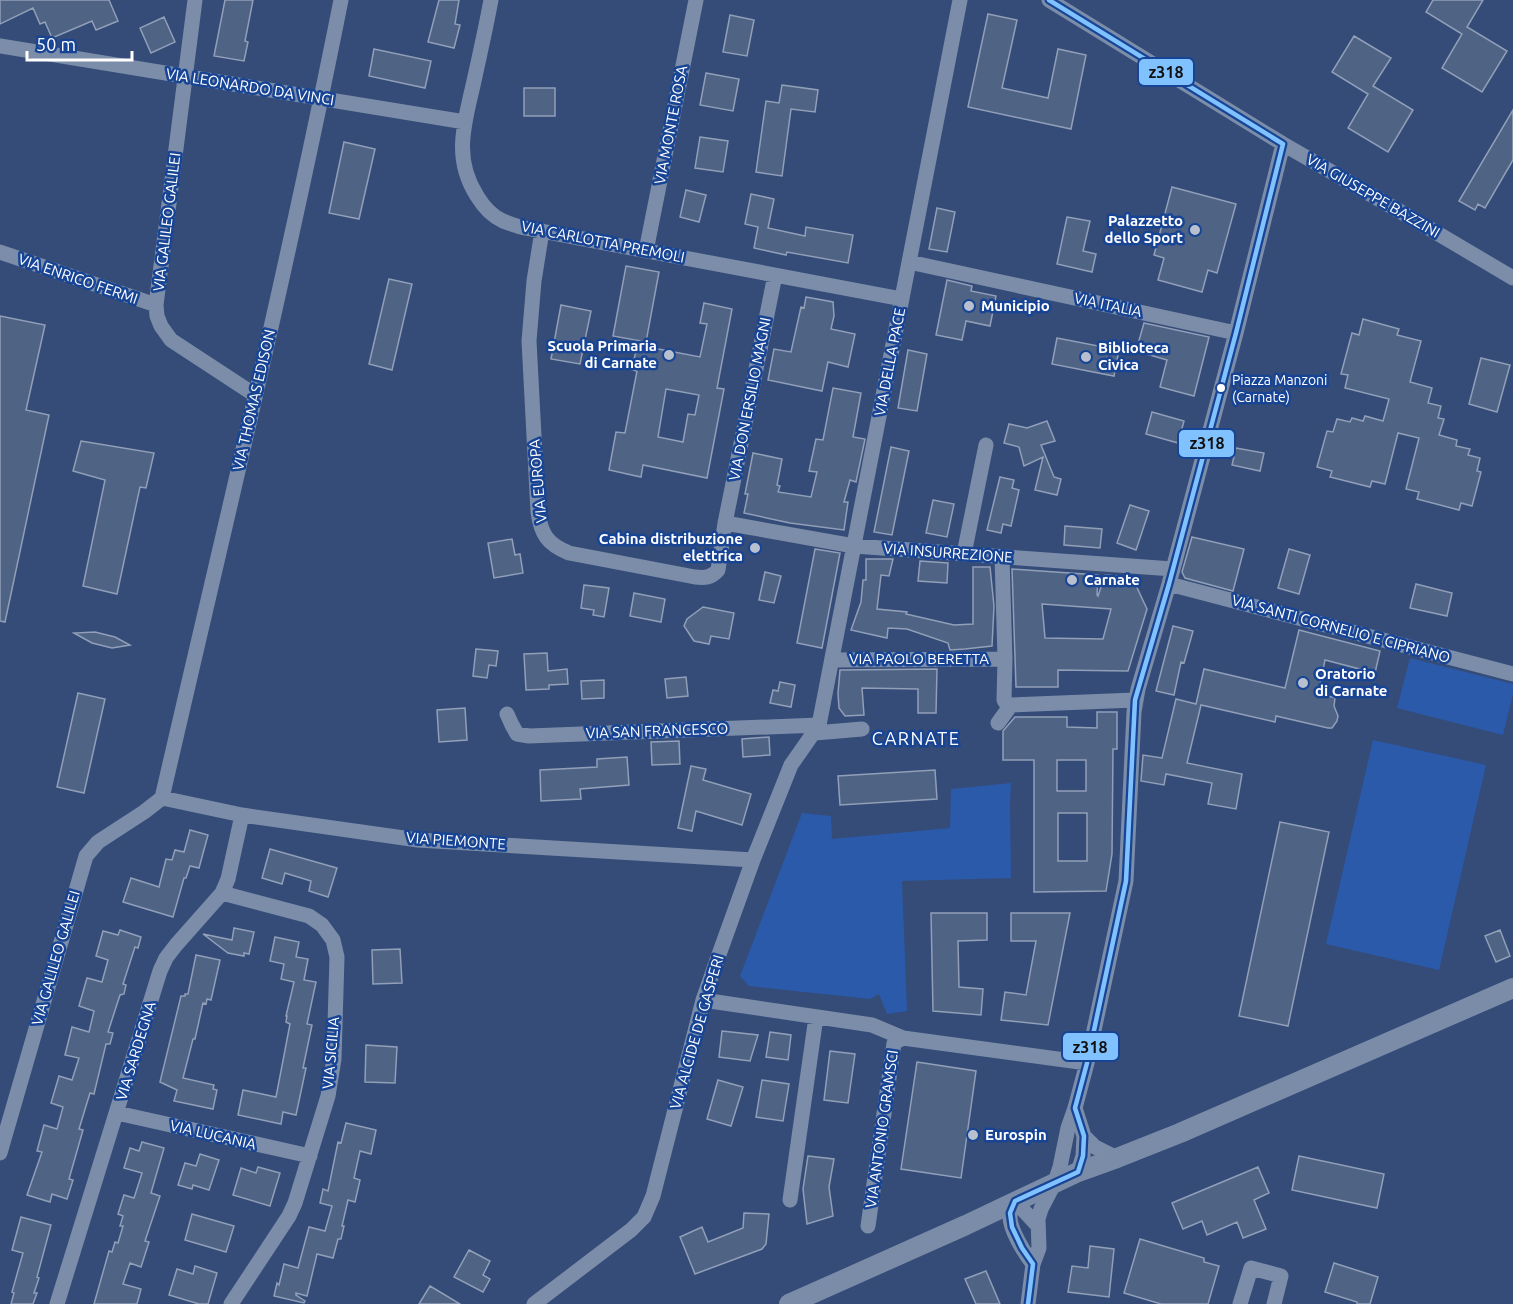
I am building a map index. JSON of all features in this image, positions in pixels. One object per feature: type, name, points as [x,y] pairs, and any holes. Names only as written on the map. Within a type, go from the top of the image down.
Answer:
[{"type":"main road","points":[[789,1304],[966,1225],[1055,1182],[1180,1133],[1513,988]]},
{"type":"street","name":"VIA GALILEO GALILEI","points":[[195,0],[156,305],[157,316],[171,340],[255,395]]},
{"type":"street","name":"VIA THOMAS EDISON","points":[[162,798],[255,395],[341,0]]},
{"type":"street","name":"VIA CARLOTTA PREMOLI","points":[[491,0],[465,122],[462,155],[464,170],[470,185],[490,212],[520,227],[902,299]]},
{"type":"street","name":"VIA MONTE ROSA","points":[[646,251],[696,0]]},
{"type":"street","name":"VIA DELLA PACE","points":[[817,729],[960,0]]},
{"type":"street","name":"VIA GIUSEPPE BAZZINI","points":[[1049,0],[1069,6],[1283,144],[1513,278]]},
{"type":"street","name":"VIA LEONARDO DA VINCI","points":[[0,46],[465,122]]},
{"type":"street","points":[[1028,1304],[1033,1264],[1039,1248],[1038,1226],[1041,1209],[1060,1167],[1068,1128],[1087,1063],[1126,881],[1135,700],[1169,585],[1283,144]]},
{"type":"street","name":"VIA EUROPA","points":[[542,231],[534,281],[529,341],[538,512],[545,537],[569,553],[702,578],[713,575],[718,570],[725,523]]},
{"type":"street","name":"VIA ENRICO FERMI","points":[[0,252],[156,305]]},
{"type":"street","name":"VIA ITALIA","points":[[909,262],[1236,333]]},
{"type":"street","name":"VIA DON ERSILIO MAGNI","points":[[725,523],[775,275]]},
{"type":"street","points":[[964,554],[986,445]]},
{"type":"street","name":"VIA INSURREZIONE","points":[[725,523],[854,546],[1173,569]]},
{"type":"street","points":[[1002,557],[1004,700],[1008,704],[1135,700]]},
{"type":"street","name":"VIA SANTI CORNELIO E CIPRIANO","points":[[1169,585],[1513,674]]},
{"type":"street","name":"VIA PAOLO BERETTA","points":[[832,660],[1005,659]]},
{"type":"street","points":[[998,723],[1008,704]]},
{"type":"street","name":"VIA SAN FRANCESCO","points":[[507,714],[518,734],[530,736],[817,729]]},
{"type":"street","points":[[817,729],[862,729]]},
{"type":"street","name":"VIA ALCIDE DE GASPERI","points":[[534,1304],[631,1230],[644,1217],[653,1196],[703,1000],[753,860],[791,765],[817,729]]},
{"type":"street","name":"VIA GALILEO GALILEI","points":[[0,1153],[86,856],[98,842],[162,798]]},
{"type":"street","name":"VIA PIEMONTE","points":[[162,798],[242,815],[418,840],[753,860]]},
{"type":"street","name":"VIA SARDEGNA","points":[[57,1304],[160,970],[176,945],[222,893],[228,879],[242,815]]},
{"type":"street","name":"VIA SICILIA","points":[[222,893],[309,916],[322,925],[333,940],[337,957],[334,1059],[328,1096],[292,1210],[231,1304]]},
{"type":"street","name":"VIA ANTONIO GRAMSCI","points":[[703,1000],[872,1025],[903,1038],[1087,1063]]},
{"type":"street","points":[[790,1200],[816,1017]]},
{"type":"street","name":"VIA ANTONIO GRAMSCI","points":[[868,1226],[894,1043],[903,1038]]},
{"type":"street","points":[[1075,1108],[1084,1136],[1083,1156],[1078,1172]]},
{"type":"street","name":"VIA LUCANIA","points":[[117,1113],[309,1156]]},
{"type":"street","points":[[1084,1136],[1095,1147],[1117,1158]]},
{"type":"street","points":[[1065,1144],[1078,1172]]},
{"type":"street","points":[[1033,1264],[1022,1249],[1011,1223],[1009,1214],[1015,1201],[1038,1226]]},
{"type":"street","points":[[966,1225],[987,1221],[1011,1223]]},
{"type":"street","points":[[1240,1304],[1251,1268],[1281,1276],[1274,1304]]},
{"type":"shaded area","points":[[1410,658],[1513,684],[1513,694],[1503,735],[1397,708]]},
{"type":"shaded area","points":[[1373,740],[1486,765],[1439,970],[1326,944]]},
{"type":"shaded area","points":[[1011,783],[1011,878],[902,881],[907,1011],[887,1014],[879,994],[870,999],[749,986],[740,976],[802,813],[831,816],[832,839],[950,828],[951,789]]},
{"type":"building","points":[[0,0],[109,0],[118,21],[96,30],[92,21],[52,38],[45,22],[40,24],[33,8],[0,24]]},
{"type":"building","points":[[225,0],[253,0],[245,41],[248,42],[244,61],[214,56]]},
{"type":"building","points":[[439,0],[459,0],[455,24],[460,25],[454,48],[428,42]]},
{"type":"building","points":[[1433,0],[1483,0],[1467,27],[1507,51],[1482,92],[1442,68],[1462,34],[1426,12]]},
{"type":"building","points":[[988,14],[1017,20],[1002,88],[1048,98],[1058,49],[1086,55],[1071,129],[968,107]]},
{"type":"building","points":[[730,15],[754,20],[747,56],[723,52]]},
{"type":"building","points":[[164,17],[175,42],[151,53],[140,28]]},
{"type":"building","points":[[1354,36],[1391,58],[1373,86],[1413,110],[1388,152],[1348,128],[1368,94],[1332,72]]},
{"type":"building","points":[[374,49],[431,61],[425,88],[369,76]]},
{"type":"building","points":[[706,73],[739,79],[733,111],[700,105]]},
{"type":"building","points":[[782,85],[818,90],[815,112],[791,109],[782,176],[756,172],[766,101],[779,103]]},
{"type":"building","points":[[524,88],[555,88],[555,116],[524,116]]},
{"type":"building","points":[[1513,110],[1513,160],[1485,208],[1478,204],[1475,210],[1459,201]]},
{"type":"building","points":[[700,137],[728,141],[723,172],[695,168]]},
{"type":"building","points":[[344,142],[375,149],[359,219],[329,213]]},
{"type":"building","name":"Palazzetto dello Sport","points":[[1172,187],[1236,204],[1217,273],[1208,270],[1202,292],[1158,280],[1164,258],[1154,255]]},
{"type":"building","points":[[686,190],[706,195],[699,222],[680,217]]},
{"type":"building","points":[[751,194],[774,199],[768,228],[805,236],[806,227],[853,235],[848,263],[787,252],[786,255],[754,248],[758,227],[745,224]]},
{"type":"building","points":[[937,208],[955,212],[947,252],[929,249]]},
{"type":"building","points":[[1067,217],[1090,221],[1083,251],[1096,254],[1092,272],[1057,264]]},
{"type":"building","points":[[626,266],[659,272],[646,342],[613,336]]},
{"type":"building","points":[[389,279],[412,284],[392,370],[369,364]]},
{"type":"building","name":"Municipio","points":[[947,280],[972,286],[971,291],[996,296],[990,326],[966,321],[962,340],[936,335]]},
{"type":"building","points":[[806,297],[833,302],[834,316],[831,329],[855,334],[848,367],[828,362],[822,391],[768,380],[774,349],[791,352],[801,307],[804,308]]},
{"type":"building","points":[[704,303],[732,309],[717,388],[724,389],[707,478],[643,465],[641,477],[609,470],[616,432],[625,433],[637,371],[632,370],[637,345],[700,357],[707,324],[700,323]],"holes":[[[666,389],[699,395],[695,415],[688,414],[683,442],[658,437]]]},
{"type":"building","points":[[561,305],[591,311],[580,364],[551,359]]},
{"type":"building","points":[[0,316],[45,325],[26,410],[49,415],[5,622],[0,621]]},
{"type":"building","points":[[1363,319],[1399,329],[1397,335],[1421,341],[1410,382],[1432,388],[1428,403],[1441,406],[1438,418],[1444,419],[1439,435],[1457,440],[1456,446],[1470,449],[1468,455],[1480,458],[1477,471],[1481,472],[1472,506],[1461,503],[1459,510],[1417,499],[1419,492],[1406,489],[1419,438],[1398,433],[1385,484],[1372,481],[1370,487],[1330,477],[1332,471],[1317,467],[1327,431],[1333,432],[1337,419],[1350,422],[1352,418],[1363,421],[1365,416],[1383,421],[1389,399],[1345,388],[1348,375],[1341,374],[1352,333],[1359,335]]},
{"type":"building","points":[[1144,323],[1209,337],[1194,396],[1160,387],[1167,360],[1136,351]]},
{"type":"building","name":"Biblioteca Civica","points":[[1057,338],[1119,350],[1114,376],[1052,364]]},
{"type":"building","points":[[908,350],[927,354],[917,411],[898,408]]},
{"type":"building","points":[[1481,358],[1510,365],[1497,412],[1469,404]]},
{"type":"building","points":[[833,388],[861,393],[853,437],[865,439],[856,482],[850,480],[844,502],[848,502],[844,530],[790,523],[744,513],[748,494],[745,494],[753,453],[782,459],[777,485],[780,486],[778,492],[811,497],[817,472],[809,471],[816,439],[823,440]]},
{"type":"building","points":[[1152,412],[1184,421],[1178,443],[1146,434]]},
{"type":"building","points":[[1047,421],[1055,441],[1041,445],[1054,477],[1061,479],[1057,495],[1035,490],[1043,457],[1024,466],[1019,447],[1004,443],[1009,424],[1027,428]]},
{"type":"building","points":[[81,441],[154,453],[146,488],[140,487],[117,594],[83,586],[105,480],[73,471]]},
{"type":"building","points":[[891,447],[909,451],[892,535],[874,532]]},
{"type":"building","points":[[1236,448],[1264,453],[1260,471],[1232,465]]},
{"type":"building","points":[[1000,477],[1014,480],[1012,488],[1019,490],[1011,526],[1003,524],[1001,533],[987,530]]},
{"type":"building","points":[[933,500],[954,504],[947,537],[926,533]]},
{"type":"building","points":[[1130,505],[1149,511],[1136,550],[1117,543]]},
{"type":"building","points":[[1065,526],[1102,529],[1100,548],[1064,545]]},
{"type":"building","points":[[1192,537],[1244,549],[1233,591],[1185,578],[1182,572]]},
{"type":"building","points":[[512,539],[515,555],[520,554],[523,573],[494,578],[488,543]]},
{"type":"building","points":[[815,549],[840,553],[822,648],[797,643]]},
{"type":"building","points":[[1289,549],[1310,555],[1299,594],[1278,588]]},
{"type":"building","points":[[866,559],[893,559],[889,576],[881,575],[877,609],[907,612],[906,614],[954,625],[973,624],[973,567],[990,567],[994,606],[992,646],[950,650],[948,643],[907,629],[888,628],[887,638],[851,630],[861,602],[863,580],[866,580]]},
{"type":"building","points":[[920,561],[948,563],[947,583],[918,581]]},
{"type":"building","points":[[1012,569],[1098,575],[1098,596],[1105,575],[1132,577],[1147,609],[1128,671],[1058,670],[1058,687],[1016,687]],"holes":[[[1042,604],[1111,609],[1103,639],[1045,638]]]},
{"type":"building","points":[[765,572],[781,576],[774,603],[759,600]]},
{"type":"building","points":[[1416,584],[1452,593],[1447,616],[1410,608]]},
{"type":"building","points":[[584,585],[609,588],[604,617],[593,615],[594,610],[581,608]]},
{"type":"building","points":[[634,593],[665,599],[661,622],[630,616]]},
{"type":"building","points":[[703,607],[734,613],[729,639],[711,636],[709,644],[694,641],[684,626],[687,619]]},
{"type":"building","points":[[1173,626],[1193,631],[1184,663],[1181,662],[1174,695],[1156,691]]},
{"type":"building","points":[[1299,630],[1380,651],[1375,673],[1325,660],[1318,693],[1335,698],[1334,706],[1338,716],[1332,728],[1276,716],[1275,722],[1201,705],[1187,763],[1242,774],[1236,809],[1208,804],[1212,783],[1166,774],[1164,785],[1141,781],[1143,755],[1162,758],[1176,699],[1196,704],[1204,669],[1285,688]]},
{"type":"building","points":[[95,632],[115,637],[130,645],[112,648],[92,643],[74,633]]},
{"type":"building","points":[[476,649],[498,651],[496,666],[489,665],[487,678],[473,676]]},
{"type":"building","points":[[547,653],[548,671],[567,669],[568,684],[549,685],[549,689],[526,690],[524,654]]},
{"type":"building","points":[[937,669],[936,713],[918,713],[918,689],[862,688],[864,715],[845,716],[839,708],[840,670]]},
{"type":"building","points":[[686,677],[688,696],[667,698],[665,679]]},
{"type":"building","points":[[604,680],[604,698],[582,699],[581,681]]},
{"type":"building","points":[[780,682],[795,685],[791,707],[770,703],[773,690],[778,691]]},
{"type":"building","points":[[78,693],[105,699],[84,793],[57,787]]},
{"type":"building","points":[[465,708],[467,740],[439,742],[437,710]]},
{"type":"building","points":[[1097,712],[1117,712],[1117,749],[1113,749],[1112,854],[1106,891],[1034,892],[1034,760],[1003,760],[1003,731],[1015,717],[1067,717],[1067,727],[1097,728]],"holes":[[[1057,760],[1086,760],[1086,791],[1057,791]],[[1058,813],[1087,813],[1087,861],[1058,861]]]},
{"type":"building","points":[[769,737],[770,755],[743,757],[742,739]]},
{"type":"building","points":[[679,741],[680,764],[652,765],[651,742]]},
{"type":"building","points":[[627,757],[629,785],[580,789],[581,799],[541,801],[540,770],[597,767],[597,759]]},
{"type":"building","points":[[691,766],[706,769],[703,780],[751,794],[742,825],[696,811],[692,831],[678,828]]},
{"type":"building","points":[[935,770],[937,799],[840,805],[838,776]]},
{"type":"building","points":[[1280,822],[1329,832],[1288,1026],[1239,1016]]},
{"type":"building","points":[[190,830],[208,835],[199,868],[190,866],[184,878],[173,917],[123,902],[131,878],[159,887],[166,859],[172,860],[175,850],[184,852]]},
{"type":"building","points":[[270,849],[337,868],[328,897],[309,891],[311,881],[285,873],[282,884],[262,878]]},
{"type":"building","points":[[931,913],[987,913],[987,940],[958,941],[959,987],[983,989],[981,1015],[933,1011]]},
{"type":"building","points":[[1011,913],[1070,913],[1048,1025],[1001,1020],[1005,992],[1026,995],[1036,941],[1011,941]]},
{"type":"building","points":[[234,928],[254,932],[249,954],[244,953],[244,956],[228,953],[203,934],[232,940]]},
{"type":"building","points":[[120,930],[141,937],[138,948],[135,947],[123,984],[126,985],[124,994],[120,995],[108,1032],[113,1033],[110,1044],[106,1044],[94,1094],[90,1093],[79,1129],[83,1130],[69,1179],[73,1180],[67,1199],[52,1194],[50,1202],[27,1195],[42,1152],[37,1151],[44,1125],[57,1129],[63,1107],[51,1103],[59,1076],[72,1080],[79,1058],[65,1055],[72,1027],[89,1032],[94,1011],[79,1006],[87,978],[102,982],[108,960],[96,956],[103,931],[118,935]]},
{"type":"building","points":[[1500,930],[1510,956],[1496,962],[1485,936]]},
{"type":"building","points":[[275,937],[299,942],[296,957],[308,959],[304,980],[316,982],[307,1024],[312,1025],[303,1068],[306,1068],[296,1115],[283,1112],[281,1124],[238,1115],[243,1090],[276,1097],[290,1024],[286,1022],[286,1016],[294,982],[281,979],[284,964],[270,961]]},
{"type":"building","points":[[400,949],[402,983],[373,984],[372,950]]},
{"type":"building","points":[[196,955],[220,960],[211,1000],[207,999],[206,1004],[203,1003],[183,1078],[214,1085],[213,1089],[217,1090],[213,1109],[174,1101],[177,1090],[160,1082],[181,996],[188,994]]},
{"type":"building","points":[[722,1031],[758,1035],[750,1061],[719,1057]]},
{"type":"building","points":[[770,1032],[791,1035],[788,1060],[766,1057]]},
{"type":"building","points":[[366,1045],[397,1047],[395,1083],[365,1082]]},
{"type":"building","points":[[830,1051],[855,1054],[848,1103],[824,1100]]},
{"type":"building","points":[[917,1062],[976,1071],[961,1178],[901,1169]]},
{"type":"building","points":[[718,1080],[743,1087],[731,1126],[707,1119]]},
{"type":"building","points":[[762,1080],[789,1084],[783,1121],[756,1117]]},
{"type":"building","points":[[346,1123],[376,1130],[371,1154],[360,1151],[354,1178],[360,1180],[355,1202],[348,1200],[341,1239],[338,1239],[333,1258],[317,1254],[307,1296],[296,1293],[305,1301],[304,1303],[274,1296],[284,1264],[298,1268],[309,1227],[325,1231],[332,1206],[320,1203],[323,1189],[328,1191],[338,1142],[341,1143]]},
{"type":"building","points":[[142,1142],[164,1148],[151,1193],[160,1196],[145,1241],[149,1242],[141,1267],[130,1263],[123,1284],[141,1289],[137,1304],[94,1304],[109,1251],[112,1252],[115,1242],[118,1243],[123,1226],[120,1226],[123,1216],[118,1214],[124,1195],[134,1198],[142,1173],[124,1168],[130,1148],[139,1151]]},
{"type":"building","points":[[200,1154],[219,1160],[209,1190],[193,1185],[192,1189],[178,1185],[185,1163],[196,1166]]},
{"type":"building","points":[[808,1156],[834,1159],[829,1187],[833,1216],[807,1224],[803,1189]]},
{"type":"building","points":[[1299,1156],[1384,1174],[1377,1208],[1292,1190]]},
{"type":"building","points":[[258,1167],[280,1173],[270,1206],[233,1195],[241,1168],[256,1173]]},
{"type":"building","points":[[1258,1167],[1269,1193],[1254,1200],[1266,1229],[1243,1238],[1237,1222],[1207,1235],[1202,1221],[1183,1229],[1172,1203]]},
{"type":"building","points":[[744,1213],[769,1214],[766,1244],[762,1249],[695,1274],[680,1237],[702,1227],[708,1242],[743,1228]]},
{"type":"building","points":[[192,1214],[234,1226],[226,1252],[185,1240]]},
{"type":"building","points":[[21,1217],[51,1225],[37,1277],[39,1278],[34,1293],[37,1293],[33,1304],[11,1304],[23,1253],[12,1250]]},
{"type":"building","points":[[1140,1239],[1204,1258],[1204,1262],[1219,1266],[1208,1304],[1161,1304],[1124,1293]]},
{"type":"building","points":[[1090,1246],[1114,1249],[1109,1297],[1068,1292],[1072,1266],[1088,1268]]},
{"type":"building","points":[[469,1250],[490,1261],[483,1275],[490,1279],[483,1292],[454,1277]]},
{"type":"building","points":[[1334,1263],[1378,1277],[1370,1304],[1357,1304],[1357,1302],[1325,1292]]},
{"type":"building","points":[[195,1266],[217,1273],[208,1304],[199,1304],[169,1295],[177,1269],[193,1274]]},
{"type":"building","points":[[986,1271],[1000,1304],[976,1304],[965,1279]]},
{"type":"building","points":[[430,1286],[460,1304],[419,1304]]},
{"type":"transit line","name":"z318","points":[[1049,0],[1283,144]]},
{"type":"transit line","name":"z318","points":[[1028,1304],[1033,1264],[1012,1227],[1010,1213],[1015,1201],[1078,1172],[1083,1156],[1084,1136],[1075,1108],[1087,1063],[1126,881],[1135,700],[1169,584],[1236,333],[1283,144]]},
{"type":"place","name":"Palazzetto dello Sport","points":[[1195,230]]},
{"type":"place","name":"Municipio","points":[[969,306]]},
{"type":"place","name":"Scuola Primaria di Carnate","points":[[669,355]]},
{"type":"place","name":"Biblioteca Civica","points":[[1086,357]]},
{"type":"place","name":"Piazza Manzoni (Carnate)","points":[[1221,388]]},
{"type":"place","name":"Cabina distribuzione elettrica","points":[[755,548]]},
{"type":"place","name":"Carnate","points":[[1072,580]]},
{"type":"place","name":"Oratorio di Carnate","points":[[1303,683]]},
{"type":"place","name":"Eurospin","points":[[973,1135]]},
{"type":"district","name":"CARNATE","points":[[916,739]]}]
